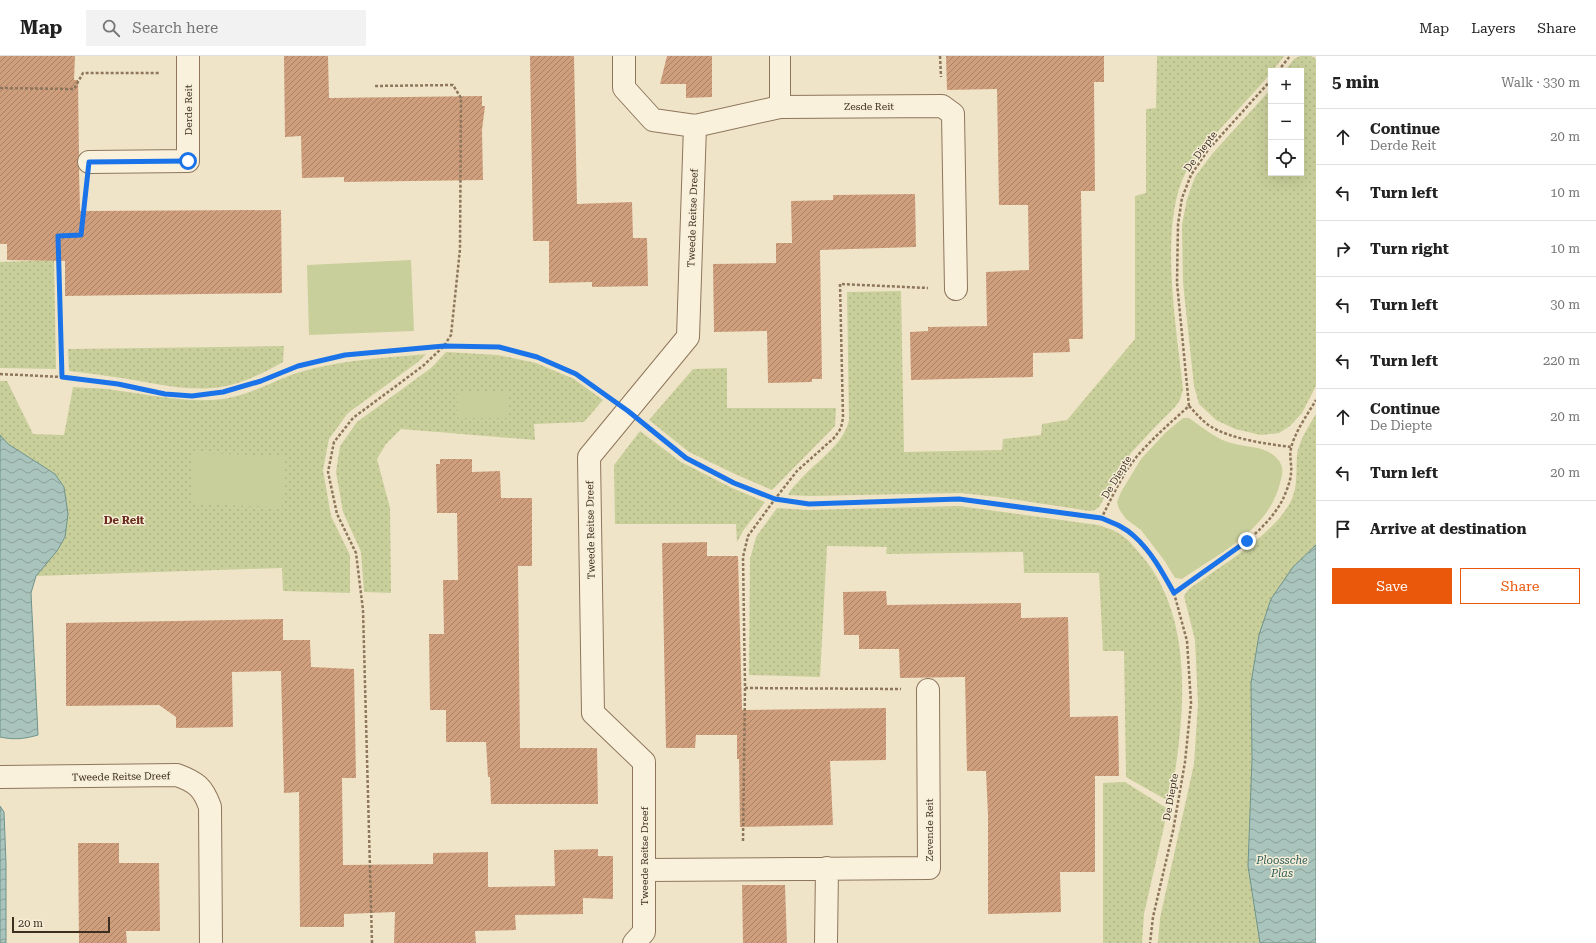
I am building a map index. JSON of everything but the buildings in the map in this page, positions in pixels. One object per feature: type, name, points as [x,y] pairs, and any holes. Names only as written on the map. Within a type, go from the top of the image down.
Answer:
[{"type":"street","name":"Zesde Reit","points":[[624,56],[624,88],[653,120],[695,126],[780,107],[942,106],[953,114],[956,289]]},
{"type":"street","name":"Derde Reit","points":[[89,162],[188,161],[188,64]]},
{"type":"street","name":"Tweede Reitse Dreef","points":[[634,943],[644,932],[644,762],[593,713],[589,457],[688,336],[695,126]]},
{"type":"street","name":"Zevende Reit","points":[[645,870],[929,868],[928,690]]},
{"type":"street","name":"Tweede Reitse Dreef","points":[[0,777],[177,775],[192,780],[205,793],[210,807],[211,943]]},
{"type":"street","points":[[826,943],[827,868]]},
{"type":"lane","points":[[780,56],[780,107]]},
{"type":"path","points":[[1280,68],[1290,56]]},
{"type":"path","points":[[0,88],[74,89],[84,73],[188,64]]},
{"type":"path","name":"De Diepte","points":[[1150,943],[1153,917],[1172,831],[1185,762],[1190,703],[1187,641],[1174,593],[1158,565],[1134,536],[1120,526],[1101,518],[1116,489],[1137,456],[1161,431],[1189,406],[1178,283],[1178,224],[1182,198],[1191,175],[1208,150],[1268,83]]},
{"type":"path","points":[[372,943],[363,610],[356,553],[337,514],[328,472],[334,442],[353,418],[424,365],[444,346],[451,335],[460,249],[461,98],[453,85],[375,86]]},
{"type":"path","points":[[62,377],[58,236],[81,235],[89,162]]},
{"type":"path","points":[[743,870],[745,688],[743,557],[748,536],[775,499],[797,471],[835,437],[841,428],[843,418],[840,284],[956,289]]},
{"type":"path","points":[[0,374],[62,377],[118,384],[165,394],[192,396],[223,392],[261,381],[298,366],[345,355],[444,346],[499,347],[537,357],[576,374],[628,411],[686,458],[734,483],[775,499],[809,504],[959,499],[1101,518]]},
{"type":"path","points":[[1174,593],[1247,541],[1269,521],[1283,498],[1292,474],[1290,455],[1291,447],[1297,433],[1316,400]]},
{"type":"path","points":[[1189,406],[1210,426],[1233,436],[1258,442],[1291,447]]},
{"type":"path","points":[[745,688],[928,690]]},
{"type":"green space","points":[[1157,56],[1284,56],[1275,68],[1268,68],[1268,76],[1220,129],[1186,172],[1178,194],[1173,220],[1171,248],[1174,308],[1183,389],[1180,400],[1175,407],[1131,453],[1099,507],[1090,511],[998,497],[960,493],[809,496],[788,495],[792,488],[835,446],[846,429],[849,420],[847,292],[901,291],[904,452],[1002,450],[1003,439],[1041,435],[1042,424],[1067,420],[1135,339],[1135,196],[1146,193],[1146,109],[1156,108]]},
{"type":"green space","points":[[1300,56],[1311,56],[1316,59],[1316,386],[1302,413],[1290,426],[1279,433],[1261,435],[1235,429],[1216,420],[1199,404],[1194,386],[1183,283],[1182,225],[1187,199],[1195,177],[1212,154],[1268,92],[1268,176],[1304,176],[1304,68],[1287,68],[1294,59]]},
{"type":"green space","points":[[54,260],[56,369],[0,368],[0,262]]},
{"type":"green space","points":[[411,260],[414,331],[309,335],[307,265]]},
{"type":"green space","points":[[284,346],[283,362],[253,377],[221,387],[183,388],[69,371],[68,349]]},
{"type":"green space","points":[[446,352],[498,355],[536,363],[574,379],[603,400],[584,422],[534,424],[535,440],[401,429],[386,444],[377,459],[390,508],[391,593],[364,592],[361,552],[343,512],[336,472],[340,446],[357,422],[431,368]]},
{"type":"green space","points":[[426,354],[418,362],[348,413],[329,439],[323,470],[331,516],[350,555],[350,593],[283,591],[282,568],[36,576],[57,551],[65,537],[55,474],[8,444],[0,435],[0,381],[7,381],[33,434],[64,435],[73,387],[109,389],[185,400],[223,399],[253,391],[290,375],[315,368],[362,360]]},
{"type":"green space","points":[[727,368],[727,408],[836,408],[835,426],[772,490],[689,452],[649,420],[693,369]]},
{"type":"green space","points":[[458,392],[508,392],[508,418],[458,418]]},
{"type":"green space","points":[[1316,414],[1316,545],[1293,567],[1251,683],[1252,759],[1248,866],[1260,943],[1158,943],[1160,918],[1194,764],[1198,704],[1195,640],[1184,596],[1188,590],[1245,550],[1283,514],[1291,501],[1295,490],[1298,449]]},
{"type":"green space","points":[[1183,418],[1189,418],[1225,441],[1268,451],[1279,461],[1282,471],[1274,500],[1254,527],[1226,550],[1182,579],[1175,578],[1164,560],[1141,530],[1126,519],[1119,509],[1117,502],[1121,492],[1141,459],[1165,433]]},
{"type":"green space","points":[[640,431],[681,462],[732,488],[765,502],[743,531],[737,542],[736,524],[615,524],[614,465]]},
{"type":"green space","points":[[193,453],[284,456],[282,507],[191,504]]},
{"type":"green space","points":[[959,506],[1098,525],[1111,529],[1125,537],[1142,556],[1160,582],[1172,611],[1179,642],[1182,674],[1182,707],[1175,772],[1170,802],[1126,777],[1124,651],[1103,651],[1099,573],[1024,573],[1023,552],[886,554],[887,547],[827,546],[820,677],[749,675],[750,559],[756,537],[777,508],[808,510]]},
{"type":"green space","points":[[1125,782],[1168,809],[1144,914],[1142,943],[1103,943],[1103,783]]},
{"type":"water","points":[[0,435],[8,444],[55,474],[64,487],[68,514],[65,537],[57,551],[36,576],[31,593],[38,735],[19,739],[0,737]]},
{"type":"water","name":"Ploossche Plas","points":[[1316,545],[1316,943],[1260,943],[1248,866],[1252,759],[1251,683],[1259,635],[1271,599],[1293,567]]},
{"type":"water","points":[[0,806],[4,812],[6,863],[6,943],[0,943]]},
{"type":"district","name":"De Reit","points":[[124,520]]},
{"type":"route","points":[[188,161],[89,162],[81,235],[58,236],[62,377],[118,384],[165,394],[192,396],[223,392],[261,381],[298,366],[345,355],[444,346],[499,347],[537,357],[576,374],[628,411],[686,458],[734,483],[775,499],[809,504],[959,499],[1101,518],[1120,526],[1134,536],[1158,565],[1174,593],[1247,541]]}]
